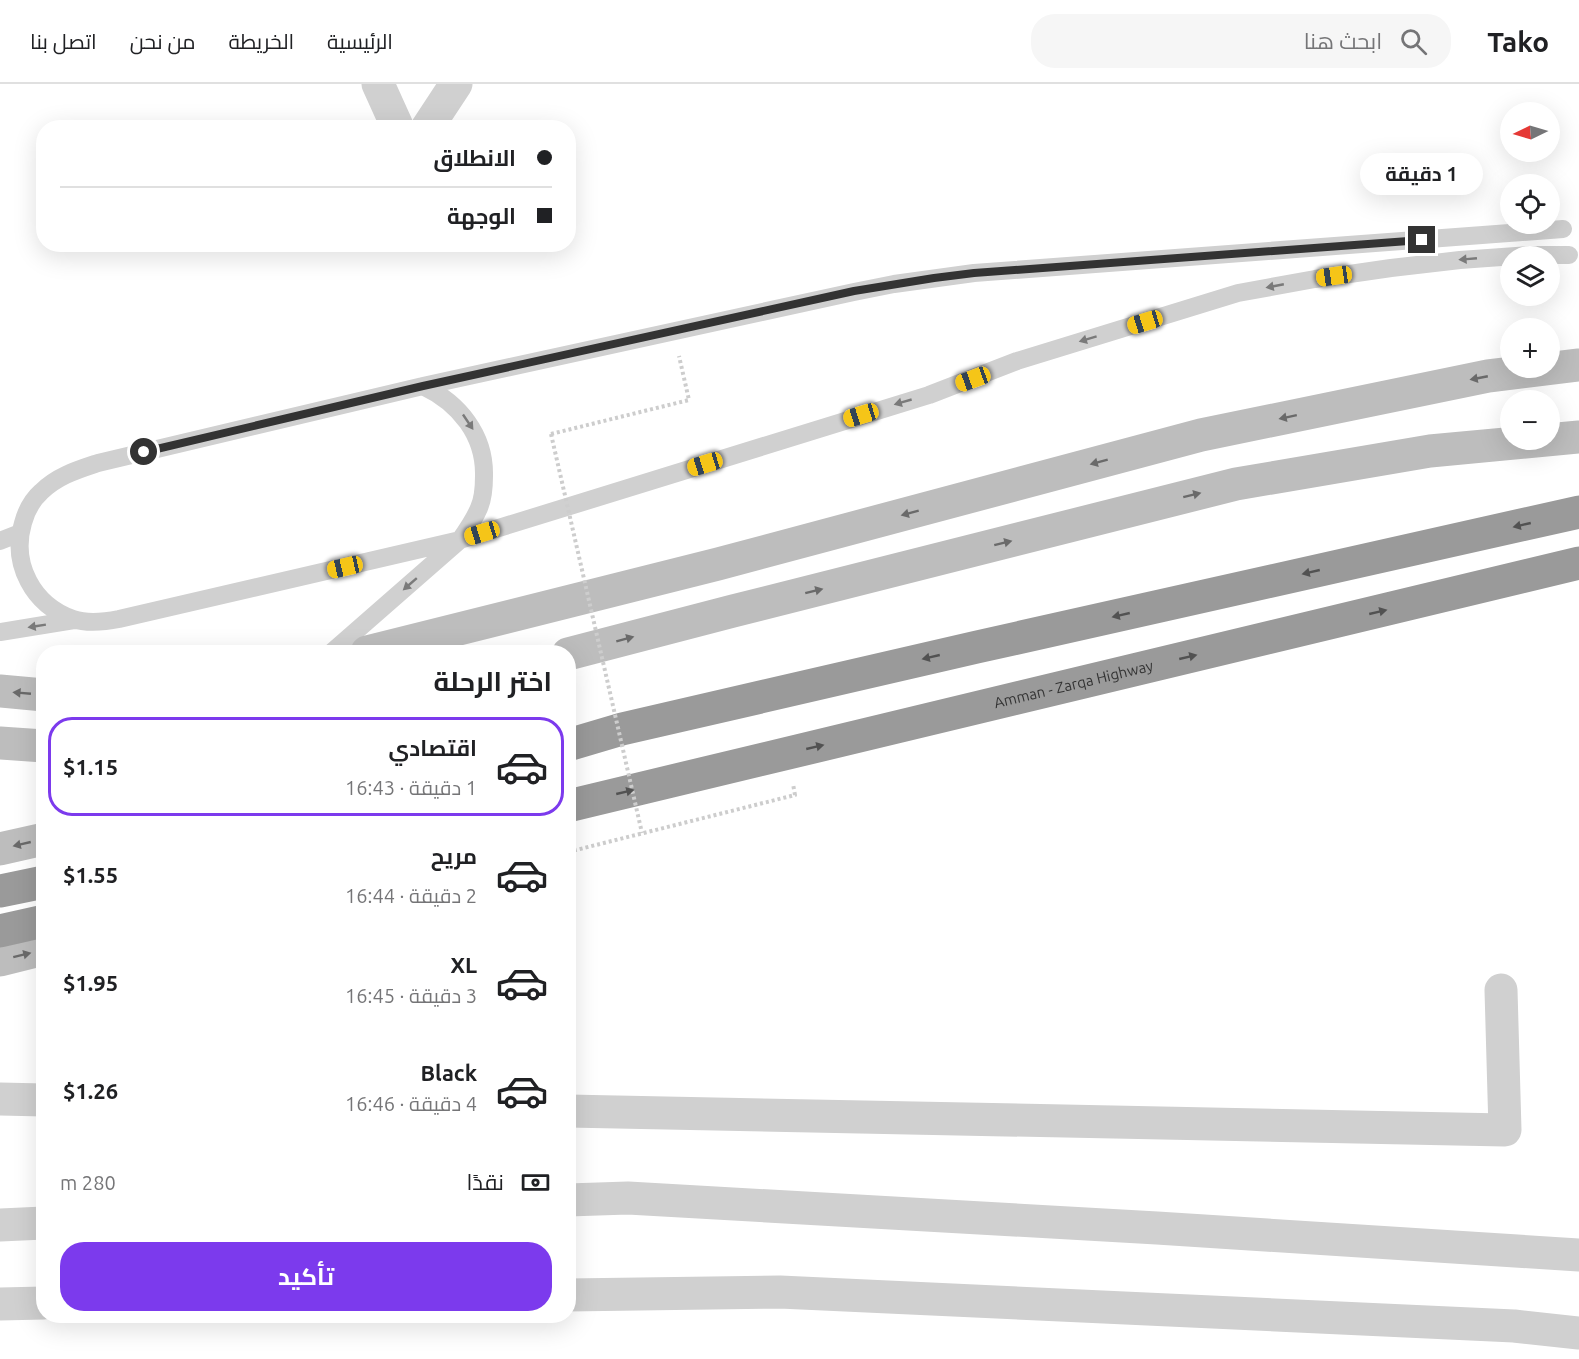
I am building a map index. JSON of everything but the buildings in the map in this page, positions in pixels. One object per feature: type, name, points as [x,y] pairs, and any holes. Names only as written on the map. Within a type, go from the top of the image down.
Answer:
[{"type":"highway","points":[[576,743],[622,729],[966,649],[1579,512]]},
{"type":"highway","name":"Amman - Zarqa Highway","points":[[576,804],[1579,563]]},
{"type":"highway","points":[[0,891],[36,884]]},
{"type":"highway","points":[[0,931],[36,923]]},
{"type":"street","points":[[378,84],[405,120]]},
{"type":"street","points":[[417,120],[456,84]]},
{"type":"street","points":[[395,645],[706,567],[1201,435],[1574,357]]},
{"type":"street","points":[[576,652],[1236,484],[1430,451],[1579,437]]},
{"type":"street","points":[[0,691],[36,694]]},
{"type":"street","points":[[0,743],[36,745]]},
{"type":"street","points":[[0,849],[36,841]]},
{"type":"street","points":[[0,960],[36,951]]},
{"type":"street","points":[[576,1111],[1505,1130],[1501,990]]},
{"type":"street","points":[[0,1099],[36,1100]]},
{"type":"street","points":[[576,1200],[640,1198],[1157,1228],[1579,1256]]},
{"type":"street","points":[[0,1225],[36,1223]]},
{"type":"street","points":[[576,1295],[780,1292],[1514,1326],[1579,1333]]},
{"type":"street","points":[[0,1304],[36,1303]]},
{"type":"lane","points":[[75,620],[55,610],[37,596],[25,577],[19,556],[20,533],[26,512],[39,493],[56,479],[98,463],[423,386],[854,291],[924,279],[974,273],[1563,229]]},
{"type":"lane","points":[[0,632],[75,620],[96,623],[119,619],[460,540],[928,395],[1017,361],[1238,293],[1314,279],[1426,264],[1530,255],[1569,255]]},
{"type":"lane","points":[[340,645],[460,540],[472,524],[480,506],[484,486],[484,466],[480,447],[472,428],[463,414],[451,403],[438,393],[423,386]]},
{"type":"lane","points":[[0,541],[20,533]]},
{"type":"path","points":[[642,833],[551,434],[689,400],[674,331]]},
{"type":"path","points":[[576,850],[795,795]]},
{"type":"route","points":[[144,452],[423,386],[894,284],[974,273],[1422,240]]}]
